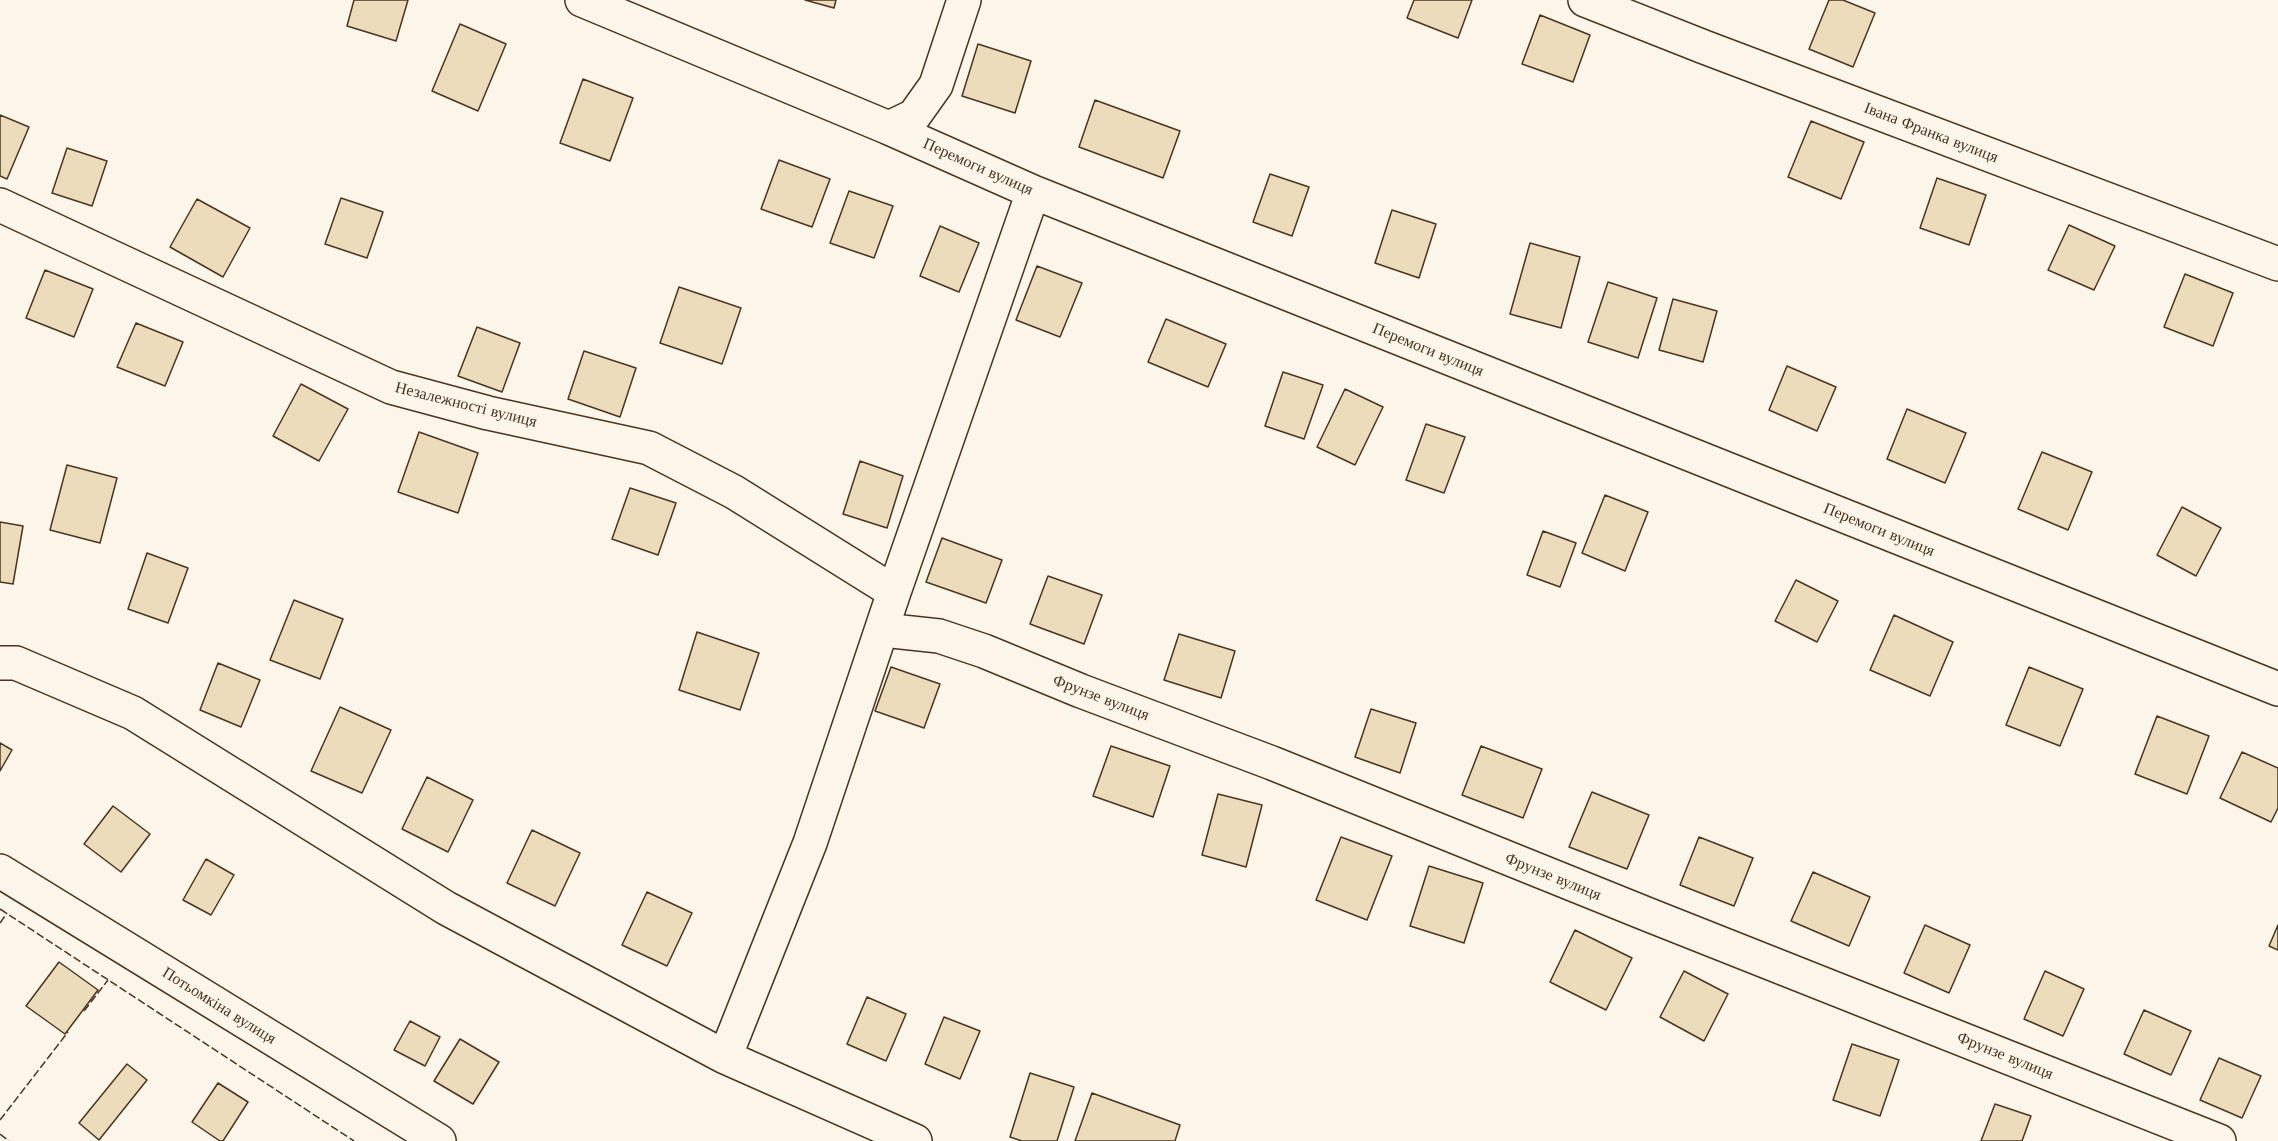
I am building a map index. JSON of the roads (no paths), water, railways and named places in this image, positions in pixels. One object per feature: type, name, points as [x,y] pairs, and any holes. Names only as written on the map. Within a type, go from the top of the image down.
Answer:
[{"type":"street","name":"Перемоги вулиця","points":[[582,0],[889,128],[1033,192],[2278,689]]},
{"type":"street","points":[[889,128],[914,116],[936,85],[964,0]]},
{"type":"street","name":"Івана Франка вулиця","points":[[1585,0],[2278,264]]},
{"type":"street","points":[[725,1057],[810,843],[894,592],[1033,192]]},
{"type":"street","name":"Незалежності вулиця","points":[[0,205],[285,335],[391,387],[488,413],[649,448],[735,492],[894,592]]},
{"type":"street","name":"Фрунзе вулиця","points":[[883,630],[939,636],[984,651],[1081,691],[1272,763],[2219,1141]]},
{"type":"street","points":[[0,663],[16,663],[133,713],[446,908],[725,1057],[915,1141]]},
{"type":"street","name":"Потьомкіна вулиця","points":[[0,871],[439,1141]]}]
